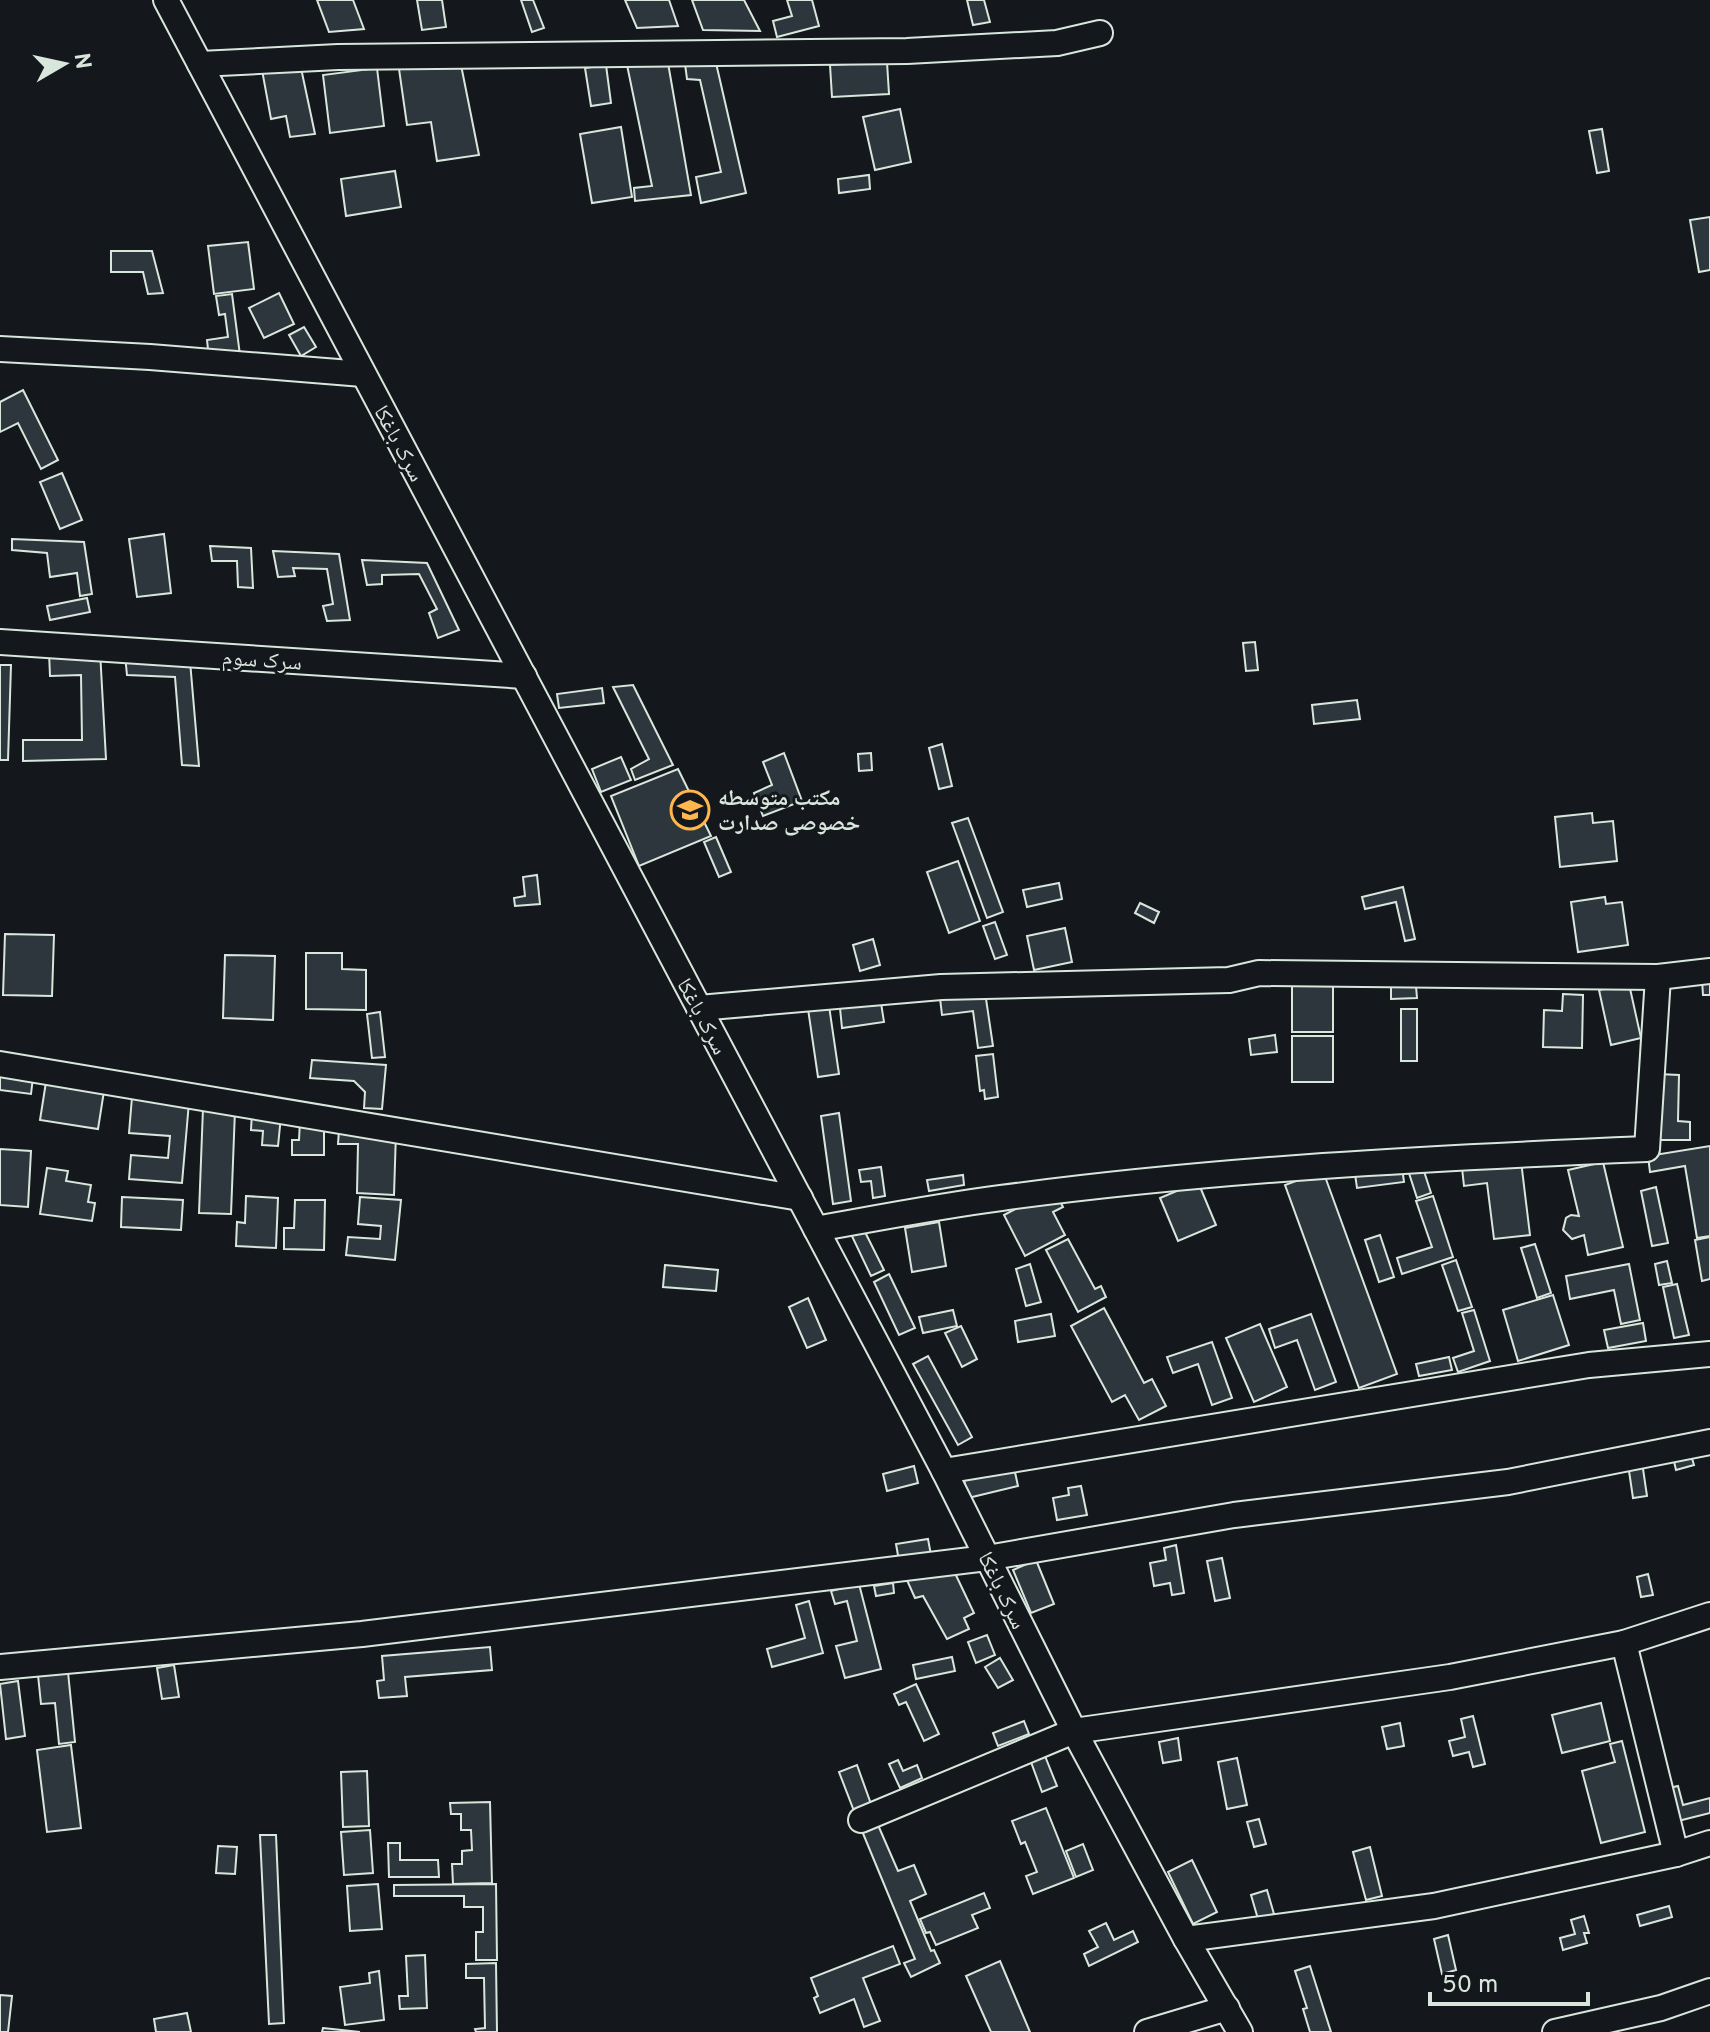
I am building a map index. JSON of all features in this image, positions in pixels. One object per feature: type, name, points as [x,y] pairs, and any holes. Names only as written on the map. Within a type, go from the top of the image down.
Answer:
[{"type":"street","name":"سرک باغکا","points":[[166,0],[944,1471],[1074,1731],[1240,2032]]},
{"type":"street","points":[[200,64],[338,57],[907,51],[1057,43],[1100,33]]},
{"type":"street","points":[[0,349],[363,374]]},
{"type":"street","name":"سرک سوم","points":[[0,642],[524,676]]},
{"type":"street","points":[[699,1008],[941,987],[1229,980],[1259,973],[1658,977],[1710,971]]},
{"type":"street","points":[[816,1229],[1001,1198],[1206,1176],[1427,1158],[1647,1149],[1658,977]]},
{"type":"street","points":[[0,1064],[800,1198]]},
{"type":"street","points":[[944,1471],[1589,1365],[1710,1354]]},
{"type":"street","points":[[0,1667],[362,1634],[987,1558],[1234,1515],[1508,1482],[1709,1444]]},
{"type":"street","points":[[861,1820],[1074,1731],[1450,1677],[1624,1643],[1710,1615]]},
{"type":"street","points":[[1624,1643],[1676,1854]]},
{"type":"street","points":[[1186,1939],[1434,1906],[1676,1854],[1710,1843]]},
{"type":"street","points":[[1555,2032],[1661,2008],[1710,1991]]},
{"type":"street","points":[[1147,2032],[1227,2008]]},
{"type":"building","points":[[317,0],[353,0],[364,29],[329,32]]},
{"type":"building","points":[[417,0],[442,0],[446,27],[422,30]]},
{"type":"building","points":[[521,0],[533,0],[544,28],[532,32]]},
{"type":"building","points":[[625,0],[669,0],[678,26],[637,28]]},
{"type":"building","points":[[692,0],[744,0],[760,31],[703,30]]},
{"type":"building","points":[[787,0],[812,0],[819,26],[777,37],[773,21],[792,16]]},
{"type":"building","points":[[967,0],[984,0],[990,22],[973,25]]},
{"type":"building","points":[[887,62],[889,94],[832,97],[830,65]]},
{"type":"building","points":[[668,63],[691,195],[635,201],[634,188],[652,186],[627,65]]},
{"type":"building","points":[[716,63],[746,193],[701,203],[696,177],[721,172],[700,80],[687,79],[685,64]]},
{"type":"building","points":[[461,65],[479,155],[437,161],[431,122],[407,125],[399,69]]},
{"type":"building","points":[[606,65],[611,103],[591,106],[585,68]]},
{"type":"building","points":[[301,68],[315,134],[290,137],[286,116],[271,119],[262,70]]},
{"type":"building","points":[[377,68],[384,126],[330,133],[323,75]]},
{"type":"building","points":[[900,109],[911,162],[875,170],[863,117]]},
{"type":"building","points":[[621,127],[632,197],[592,203],[580,134]]},
{"type":"building","points":[[1602,129],[1609,171],[1597,173],[1589,131]]},
{"type":"building","points":[[395,171],[401,207],[346,216],[341,179]]},
{"type":"building","points":[[869,175],[870,189],[839,193],[838,179]]},
{"type":"building","points":[[1710,217],[1710,270],[1699,272],[1690,220]]},
{"type":"building","points":[[248,242],[254,289],[214,294],[208,246]]},
{"type":"building","points":[[111,251],[152,251],[163,293],[148,294],[143,272],[111,272]]},
{"type":"building","points":[[279,293],[294,324],[264,338],[249,308]]},
{"type":"building","points":[[232,294],[240,355],[209,358],[207,340],[228,337],[225,314],[219,315],[216,296]]},
{"type":"building","points":[[304,327],[316,347],[301,356],[289,335]]},
{"type":"building","points":[[23,390],[58,460],[41,469],[18,423],[0,432],[0,402]]},
{"type":"building","points":[[62,473],[82,520],[60,529],[40,482]]},
{"type":"building","points":[[164,534],[171,593],[137,597],[129,539]]},
{"type":"building","points":[[12,539],[84,542],[92,594],[80,596],[77,573],[50,577],[47,553],[12,550]]},
{"type":"building","points":[[210,546],[251,548],[253,588],[238,587],[237,561],[212,561]]},
{"type":"building","points":[[273,551],[339,554],[350,620],[327,621],[323,606],[333,604],[327,569],[293,568],[295,576],[278,577]]},
{"type":"building","points":[[362,560],[427,563],[459,630],[438,638],[429,613],[437,609],[419,574],[382,575],[382,584],[367,585]]},
{"type":"building","points":[[87,598],[90,612],[50,620],[47,606]]},
{"type":"building","points":[[1255,642],[1258,670],[1246,671],[1243,643]]},
{"type":"building","points":[[100,651],[106,759],[23,761],[23,740],[82,740],[81,675],[50,676],[49,652]]},
{"type":"building","points":[[125,655],[190,661],[199,766],[182,765],[175,677],[127,675]]},
{"type":"building","points":[[0,665],[11,665],[8,760],[0,760]]},
{"type":"building","points":[[633,685],[673,765],[635,780],[631,769],[649,759],[613,687]]},
{"type":"building","points":[[602,688],[604,703],[559,708],[557,694]]},
{"type":"building","points":[[1357,700],[1360,719],[1314,724],[1312,705]]},
{"type":"building","points":[[942,744],[952,786],[939,789],[929,748]]},
{"type":"building","points":[[784,753],[802,801],[763,816],[754,793],[772,785],[763,762]]},
{"type":"building","points":[[871,753],[872,770],[859,771],[858,754]]},
{"type":"building","points":[[621,757],[631,780],[601,792],[592,769]]},
{"type":"building","points":[[678,769],[711,836],[639,866],[611,796]]},
{"type":"building","points":[[1592,813],[1593,823],[1613,821],[1617,861],[1560,867],[1555,817]]},
{"type":"building","points":[[968,818],[1003,912],[987,918],[952,823]]},
{"type":"building","points":[[716,837],[731,872],[719,877],[704,842]]},
{"type":"building","points":[[958,861],[980,921],[949,933],[927,872]]},
{"type":"building","points":[[537,875],[540,904],[515,906],[514,898],[525,896],[523,877]]},
{"type":"building","points":[[1059,883],[1062,899],[1027,907],[1023,890]]},
{"type":"building","points":[[1403,887],[1415,939],[1405,941],[1396,902],[1365,909],[1362,897]]},
{"type":"building","points":[[1605,897],[1606,904],[1622,902],[1628,945],[1578,952],[1571,902]]},
{"type":"building","points":[[1140,903],[1159,912],[1154,923],[1135,913]]},
{"type":"building","points":[[995,922],[1007,955],[995,959],[983,926]]},
{"type":"building","points":[[1065,928],[1072,962],[1034,970],[1027,936]]},
{"type":"building","points":[[5,934],[54,935],[52,996],[3,995]]},
{"type":"building","points":[[873,939],[880,965],[860,971],[853,945]]},
{"type":"building","points":[[306,953],[342,953],[342,969],[366,970],[366,1010],[306,1009]]},
{"type":"building","points":[[225,955],[275,956],[273,1020],[223,1018]]},
{"type":"building","points":[[1702,980],[1710,980],[1710,995],[1703,995]]},
{"type":"building","points":[[1629,984],[1641,1038],[1611,1045],[1599,990]]},
{"type":"building","points":[[1292,986],[1333,986],[1333,1032],[1292,1032]]},
{"type":"building","points":[[1416,986],[1417,998],[1391,999],[1391,987]]},
{"type":"building","points":[[985,992],[993,1046],[978,1048],[973,1011],[942,1015],[940,998]]},
{"type":"building","points":[[1563,994],[1583,995],[1582,1048],[1543,1047],[1544,1010],[1562,1011]]},
{"type":"building","points":[[828,999],[839,1074],[818,1077],[807,1002]]},
{"type":"building","points":[[881,1003],[884,1022],[842,1028],[840,1008]]},
{"type":"building","points":[[1401,1009],[1417,1009],[1417,1061],[1401,1061]]},
{"type":"building","points":[[380,1012],[385,1057],[372,1058],[367,1014]]},
{"type":"building","points":[[1275,1035],[1277,1052],[1251,1055],[1249,1039]]},
{"type":"building","points":[[1292,1036],[1333,1036],[1333,1082],[1292,1082]]},
{"type":"building","points":[[993,1054],[998,1097],[985,1099],[984,1090],[980,1091],[976,1056]]},
{"type":"building","points":[[312,1060],[386,1065],[382,1109],[364,1108],[365,1092],[354,1081],[310,1078]]},
{"type":"building","points":[[0,1072],[33,1077],[31,1094],[0,1090]]},
{"type":"building","points":[[1658,1074],[1679,1075],[1678,1121],[1690,1122],[1690,1140],[1656,1140]]},
{"type":"building","points":[[46,1082],[104,1091],[98,1129],[40,1120]]},
{"type":"building","points":[[132,1097],[189,1102],[182,1183],[129,1179],[131,1155],[168,1158],[170,1136],[129,1133]]},
{"type":"building","points":[[203,1108],[235,1110],[231,1214],[199,1213]]},
{"type":"building","points":[[252,1112],[281,1116],[278,1146],[262,1145],[263,1131],[251,1130]]},
{"type":"building","points":[[839,1113],[851,1201],[833,1204],[821,1116]]},
{"type":"building","points":[[300,1121],[324,1121],[324,1155],[292,1155],[292,1140],[299,1140]]},
{"type":"building","points":[[339,1130],[396,1132],[394,1195],[357,1193],[358,1144],[338,1144]]},
{"type":"building","points":[[1710,1146],[1710,1236],[1697,1238],[1685,1166],[1650,1172],[1648,1156]]},
{"type":"building","points":[[0,1149],[31,1151],[28,1207],[0,1205]]},
{"type":"building","points":[[1521,1161],[1530,1235],[1494,1239],[1487,1183],[1464,1186],[1462,1168]]},
{"type":"building","points":[[1603,1162],[1623,1247],[1588,1255],[1584,1235],[1572,1239],[1563,1230],[1566,1218],[1579,1216],[1568,1170]]},
{"type":"building","points":[[1422,1165],[1431,1193],[1417,1198],[1408,1170]]},
{"type":"building","points":[[881,1167],[885,1196],[873,1198],[871,1181],[861,1182],[859,1170]]},
{"type":"building","points":[[1402,1167],[1404,1182],[1357,1188],[1355,1174]]},
{"type":"building","points":[[47,1168],[68,1171],[66,1181],[91,1185],[88,1202],[95,1203],[92,1221],[40,1214]]},
{"type":"building","points":[[1323,1171],[1397,1374],[1359,1388],[1285,1185]]},
{"type":"building","points":[[963,1175],[964,1185],[929,1191],[927,1180]]},
{"type":"building","points":[[1198,1182],[1216,1225],[1178,1241],[1160,1198]]},
{"type":"building","points":[[1656,1187],[1668,1243],[1652,1246],[1641,1191]]},
{"type":"building","points":[[1044,1194],[1058,1197],[1063,1207],[1053,1212],[1065,1235],[1025,1256],[1004,1215]]},
{"type":"building","points":[[246,1196],[278,1198],[276,1248],[236,1246],[237,1222],[245,1223]]},
{"type":"building","points":[[1433,1196],[1453,1257],[1402,1274],[1397,1258],[1432,1247],[1416,1201]]},
{"type":"building","points":[[122,1197],[183,1200],[181,1230],[121,1227]]},
{"type":"building","points":[[360,1197],[401,1200],[395,1260],[346,1255],[348,1237],[380,1239],[381,1226],[358,1224]]},
{"type":"building","points":[[295,1200],[325,1200],[324,1250],[284,1249],[284,1228],[294,1228]]},
{"type":"building","points":[[939,1222],[946,1266],[912,1272],[905,1228]]},
{"type":"building","points":[[862,1226],[884,1270],[871,1276],[850,1232]]},
{"type":"building","points":[[1380,1235],[1394,1277],[1379,1282],[1365,1240]]},
{"type":"building","points":[[1710,1237],[1710,1279],[1702,1281],[1695,1240]]},
{"type":"building","points":[[1068,1239],[1095,1289],[1101,1286],[1106,1297],[1078,1312],[1046,1250]]},
{"type":"building","points":[[1535,1244],[1551,1293],[1537,1298],[1521,1248]]},
{"type":"building","points":[[1456,1260],[1472,1307],[1458,1311],[1442,1265]]},
{"type":"building","points":[[1667,1261],[1672,1283],[1659,1285],[1655,1264]]},
{"type":"building","points":[[1030,1264],[1041,1302],[1026,1306],[1016,1269]]},
{"type":"building","points":[[1629,1264],[1640,1320],[1621,1324],[1614,1290],[1570,1299],[1566,1276]]},
{"type":"building","points":[[665,1265],[718,1270],[716,1291],[663,1287]]},
{"type":"building","points":[[889,1274],[915,1328],[899,1335],[874,1282]]},
{"type":"building","points":[[1677,1284],[1689,1335],[1674,1338],[1663,1287]]},
{"type":"building","points":[[1553,1295],[1569,1345],[1518,1361],[1503,1310]]},
{"type":"building","points":[[808,1298],[826,1340],[807,1348],[789,1307]]},
{"type":"building","points":[[1104,1308],[1144,1383],[1152,1379],[1166,1406],[1139,1420],[1125,1395],[1112,1402],[1071,1326]]},
{"type":"building","points":[[953,1310],[957,1326],[923,1333],[919,1317]]},
{"type":"building","points":[[1474,1310],[1490,1361],[1458,1372],[1453,1358],[1474,1351],[1462,1313]]},
{"type":"building","points":[[1051,1314],[1055,1336],[1018,1342],[1015,1321]]},
{"type":"building","points":[[1311,1314],[1336,1382],[1315,1390],[1297,1340],[1275,1348],[1269,1329]]},
{"type":"building","points":[[1643,1323],[1646,1341],[1608,1348],[1604,1330]]},
{"type":"building","points":[[1260,1324],[1287,1387],[1254,1402],[1226,1338]]},
{"type":"building","points":[[961,1326],[977,1359],[962,1367],[945,1333]]},
{"type":"building","points":[[1212,1342],[1232,1398],[1212,1405],[1198,1364],[1173,1373],[1167,1357]]},
{"type":"building","points":[[928,1356],[972,1437],[958,1445],[913,1364]]},
{"type":"building","points":[[1449,1357],[1452,1370],[1419,1376],[1416,1364]]},
{"type":"building","points":[[1690,1452],[1694,1465],[1676,1470],[1673,1457]]},
{"type":"building","points":[[1642,1462],[1647,1496],[1633,1498],[1628,1464]]},
{"type":"building","points":[[1013,1463],[1018,1486],[968,1498],[963,1475]]},
{"type":"building","points":[[914,1466],[918,1483],[887,1491],[883,1474]]},
{"type":"building","points":[[1081,1486],[1087,1515],[1057,1520],[1053,1498],[1069,1495],[1068,1488]]},
{"type":"building","points":[[928,1539],[931,1555],[899,1561],[896,1544]]},
{"type":"building","points":[[1176,1545],[1184,1593],[1172,1595],[1170,1583],[1154,1586],[1150,1563],[1166,1560],[1164,1548]]},
{"type":"building","points":[[1222,1558],[1230,1598],[1215,1601],[1207,1561]]},
{"type":"building","points":[[1036,1560],[1054,1604],[1031,1613],[1013,1570]]},
{"type":"building","points":[[953,1569],[974,1613],[964,1618],[969,1629],[947,1639],[923,1596],[915,1598],[906,1578]]},
{"type":"building","points":[[1648,1574],[1653,1595],[1641,1597],[1637,1577]]},
{"type":"building","points":[[893,1583],[894,1593],[876,1596],[874,1586]]},
{"type":"building","points":[[859,1584],[881,1669],[845,1678],[836,1646],[857,1641],[847,1601],[835,1604],[831,1591]]},
{"type":"building","points":[[809,1601],[823,1653],[772,1667],[767,1649],[805,1638],[796,1605]]},
{"type":"building","points":[[987,1635],[995,1655],[976,1663],[968,1642]]},
{"type":"building","points":[[490,1647],[492,1670],[405,1677],[407,1696],[379,1698],[377,1681],[384,1680],[382,1656]]},
{"type":"building","points":[[952,1657],[955,1671],[916,1679],[913,1665]]},
{"type":"building","points":[[1000,1658],[1013,1680],[998,1688],[985,1667]]},
{"type":"building","points":[[174,1665],[179,1697],[162,1699],[157,1668]]},
{"type":"building","points":[[68,1672],[75,1742],[59,1744],[55,1703],[41,1704],[38,1675]]},
{"type":"building","points":[[18,1681],[25,1736],[6,1739],[0,1684]]},
{"type":"building","points":[[916,1684],[939,1734],[924,1741],[906,1702],[899,1705],[894,1694]]},
{"type":"building","points":[[1601,1703],[1610,1741],[1562,1753],[1552,1715]]},
{"type":"building","points":[[1473,1716],[1485,1764],[1473,1767],[1469,1752],[1453,1756],[1449,1741],[1465,1737],[1461,1719]]},
{"type":"building","points":[[1024,1721],[1029,1734],[998,1746],[993,1733]]},
{"type":"building","points":[[1400,1723],[1404,1746],[1387,1749],[1382,1727]]},
{"type":"building","points":[[1178,1738],[1181,1760],[1163,1763],[1159,1742]]},
{"type":"building","points":[[1622,1741],[1645,1832],[1601,1843],[1582,1771],[1615,1762],[1610,1744]]},
{"type":"building","points":[[71,1745],[81,1828],[47,1832],[37,1750]]},
{"type":"building","points":[[1045,1756],[1057,1786],[1042,1792],[1031,1762]]},
{"type":"building","points":[[1237,1758],[1247,1805],[1227,1809],[1218,1762]]},
{"type":"building","points":[[898,1760],[903,1771],[917,1765],[922,1778],[900,1788],[889,1764]]},
{"type":"building","points":[[857,1765],[871,1804],[854,1811],[839,1772]]},
{"type":"building","points":[[367,1771],[369,1826],[343,1827],[341,1772]]},
{"type":"building","points":[[1678,1786],[1683,1805],[1710,1798],[1710,1813],[1678,1821],[1669,1788]]},
{"type":"building","points":[[490,1802],[492,1883],[453,1884],[452,1864],[462,1864],[462,1851],[472,1850],[471,1830],[461,1830],[461,1814],[451,1814],[450,1803]]},
{"type":"building","points":[[1046,1808],[1074,1878],[1033,1894],[1026,1876],[1037,1872],[1025,1842],[1021,1844],[1012,1821]]},
{"type":"building","points":[[1259,1819],[1266,1844],[1254,1847],[1247,1822]]},
{"type":"building","points":[[878,1825],[898,1871],[914,1865],[926,1894],[910,1901],[931,1951],[934,1950],[940,1963],[911,1977],[904,1963],[915,1959],[862,1831]]},
{"type":"building","points":[[370,1830],[373,1873],[344,1875],[341,1832]]},
{"type":"building","points":[[260,1835],[276,1835],[284,2023],[269,2024]]},
{"type":"building","points":[[388,1843],[400,1843],[400,1860],[438,1860],[439,1877],[389,1877]]},
{"type":"building","points":[[1083,1844],[1093,1870],[1076,1877],[1066,1851]]},
{"type":"building","points":[[218,1846],[237,1847],[235,1874],[216,1873]]},
{"type":"building","points":[[1370,1847],[1382,1896],[1366,1900],[1353,1852]]},
{"type":"building","points":[[1192,1860],[1217,1912],[1193,1924],[1168,1872]]},
{"type":"building","points":[[378,1884],[382,1929],[350,1931],[347,1886]]},
{"type":"building","points":[[496,1884],[497,1960],[476,1960],[476,1932],[483,1932],[483,1907],[464,1907],[464,1896],[394,1896],[394,1885]]},
{"type":"building","points":[[1267,1890],[1274,1914],[1258,1919],[1251,1895]]},
{"type":"building","points":[[984,1893],[990,1908],[972,1915],[978,1928],[936,1945],[920,1919]]},
{"type":"building","points":[[1669,1906],[1672,1917],[1640,1926],[1637,1915]]},
{"type":"building","points":[[1584,1916],[1589,1933],[1584,1933],[1587,1943],[1563,1950],[1560,1938],[1575,1934],[1571,1920]]},
{"type":"building","points":[[1106,1923],[1114,1940],[1133,1931],[1138,1942],[1089,1966],[1084,1954],[1098,1947],[1089,1931]]},
{"type":"building","points":[[1448,1935],[1456,1970],[1442,1974],[1434,1939]]},
{"type":"building","points":[[893,1946],[900,1964],[863,1978],[880,2021],[864,2027],[854,1999],[820,2013],[811,1978]]},
{"type":"building","points":[[425,1955],[427,2008],[400,2009],[399,1996],[408,1996],[406,1956]]},
{"type":"building","points":[[1000,1961],[1030,2032],[991,2032],[966,1976]]},
{"type":"building","points":[[496,1963],[497,2032],[476,2032],[475,2029],[485,2028],[484,1978],[466,1978],[466,1964]]},
{"type":"building","points":[[1310,1966],[1331,2032],[1310,2032],[1303,2009],[1307,2008],[1295,1971]]},
{"type":"building","points":[[379,1971],[384,2020],[345,2025],[340,1987],[370,1983],[369,1973]]},
{"type":"building","points":[[0,1995],[12,1996],[8,2032],[0,2032]]},
{"type":"building","points":[[187,2013],[191,2032],[156,2032],[154,2019]]},
{"type":"building","points":[[323,2028],[360,2032],[322,2032]]},
{"type":"place","name":"مکتب متوسطه خصوصی صدارت","points":[[690,810]]}]
